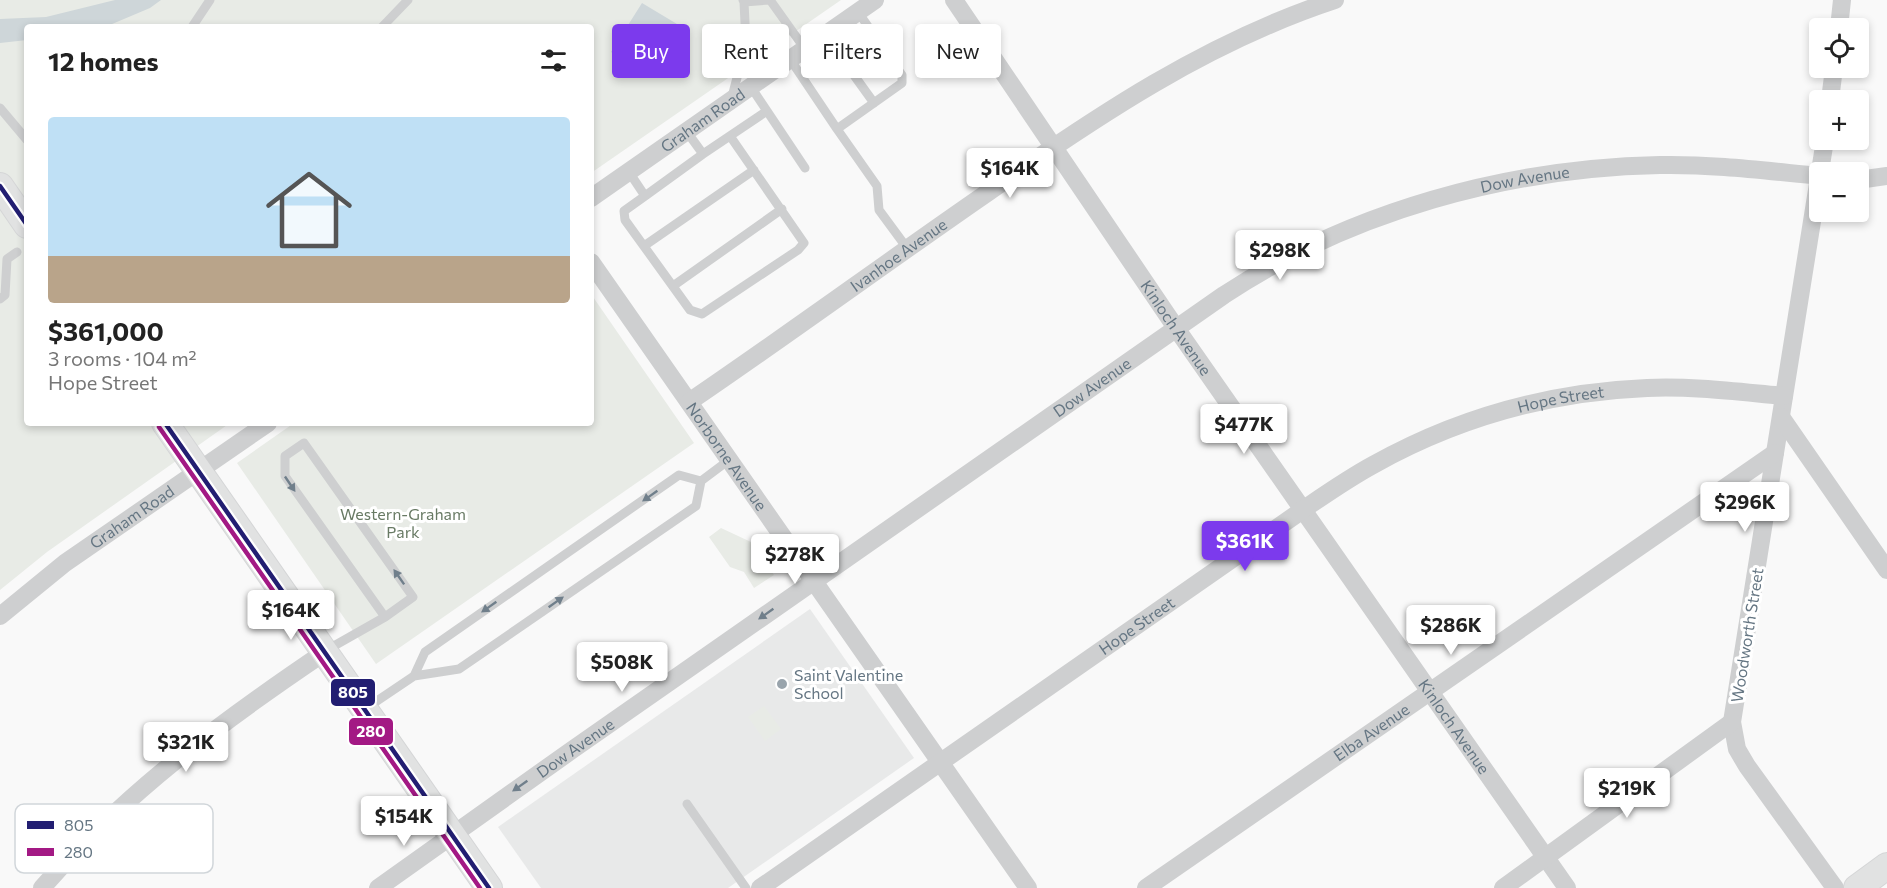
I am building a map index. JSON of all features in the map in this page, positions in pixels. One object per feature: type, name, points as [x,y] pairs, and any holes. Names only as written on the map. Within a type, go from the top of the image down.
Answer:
[{"type":"main road","points":[[0,186],[24,221]]},
{"type":"main road","points":[[167,426],[489,888]]},
{"type":"main road","points":[[1857,888],[1887,866]]},
{"type":"street","name":"Graham Road","points":[[841,24],[875,0]]},
{"type":"street","name":"Kinloch Avenue","points":[[954,0],[1176,328],[1567,888]]},
{"type":"street","name":"Ivanhoe Avenue","points":[[689,402],[1054,146],[1167,74],[1251,33],[1335,0]]},
{"type":"street","points":[[1840,18],[1842,0]]},
{"type":"street","name":"Graham Road","points":[[594,196],[801,51]]},
{"type":"street","name":"Dow Avenue","points":[[378,888],[1176,328],[1251,277],[1312,245],[1397,212],[1478,188],[1566,172],[1660,165],[1717,166],[1809,175]]},
{"type":"street","points":[[1869,179],[1886,178]]},
{"type":"street","name":"Woodworth Street","points":[[1812,222],[1732,722],[1737,749],[1747,766],[1835,888]]},
{"type":"street","name":"Norborne Avenue","points":[[594,266],[1028,888]]},
{"type":"street","name":"Hope Street","points":[[760,888],[1304,509],[1371,466],[1418,442],[1477,419],[1546,400],[1598,391],[1649,388],[1713,389],[1784,396]]},
{"type":"street","points":[[1781,417],[1887,570]]},
{"type":"street","name":"Graham Road","points":[[0,616],[65,563],[264,426]]},
{"type":"street","name":"Elba Avenue","points":[[1146,888],[1775,453]]},
{"type":"street","points":[[123,804],[143,785],[212,731],[325,652]]},
{"type":"street","points":[[1503,888],[1732,722]]},
{"type":"street","points":[[42,888],[55,873]]},
{"type":"lane","points":[[194,24],[210,0]]},
{"type":"lane","points":[[385,24],[408,0]]},
{"type":"lane","points":[[731,100],[746,43],[743,1],[769,0],[837,129],[876,186],[879,210],[907,248]]},
{"type":"lane","points":[[837,129],[902,83],[902,75],[858,12]]},
{"type":"lane","points":[[856,78],[874,103]]},
{"type":"lane","points":[[751,87],[805,168]]},
{"type":"lane","points":[[0,108],[24,136]]},
{"type":"lane","points":[[730,136],[804,243],[798,250],[702,314],[690,310],[625,220],[624,211],[703,154],[767,111]]},
{"type":"lane","points":[[687,132],[703,154]]},
{"type":"lane","points":[[644,246],[754,170]]},
{"type":"lane","points":[[629,172],[645,196]]},
{"type":"lane","points":[[673,286],[782,209]]},
{"type":"lane","points":[[0,299],[5,295],[3,257],[17,252]]},
{"type":"lane","points":[[325,652],[386,617],[413,597],[304,443],[285,456],[285,476],[386,617]]},
{"type":"lane","points":[[364,709],[414,676],[459,669],[696,506],[701,481],[729,460]]},
{"type":"lane","points":[[414,676],[425,652],[680,475],[701,481]]},
{"type":"lane","points":[[687,804],[746,888]]},
{"type":"shaded area","points":[[115,0],[161,0],[150,8],[112,24],[24,24],[24,40],[0,43],[0,19],[46,17]]},
{"type":"shaded area","points":[[642,3],[677,24],[629,24]]},
{"type":"shaded area","name":"Saint Valentine School","points":[[810,609],[914,758],[728,888],[541,888],[498,827]]},
{"type":"green space","points":[[0,0],[841,0],[806,24],[801,24],[801,28],[789,36],[789,24],[702,24],[702,78],[728,78],[594,171],[594,24],[24,24],[24,426],[226,426],[47,552],[0,590]]},
{"type":"green space","name":"Western-Graham Park","points":[[594,298],[694,443],[376,664],[237,463],[290,426],[594,426]]},
{"type":"green space","points":[[721,528],[751,542],[774,575],[754,588],[744,572],[730,567],[709,537]]},
{"type":"green space","points":[[764,706],[781,729],[765,741],[748,717]]},
{"type":"transit line","name":"805","points":[[0,186],[24,221]]},
{"type":"transit line","name":"805","points":[[167,426],[489,888]]},
{"type":"transit line","name":"280","points":[[159,427],[480,888]]},
{"type":"place","name":"Saint Valentine School","points":[[782,684]]}]
